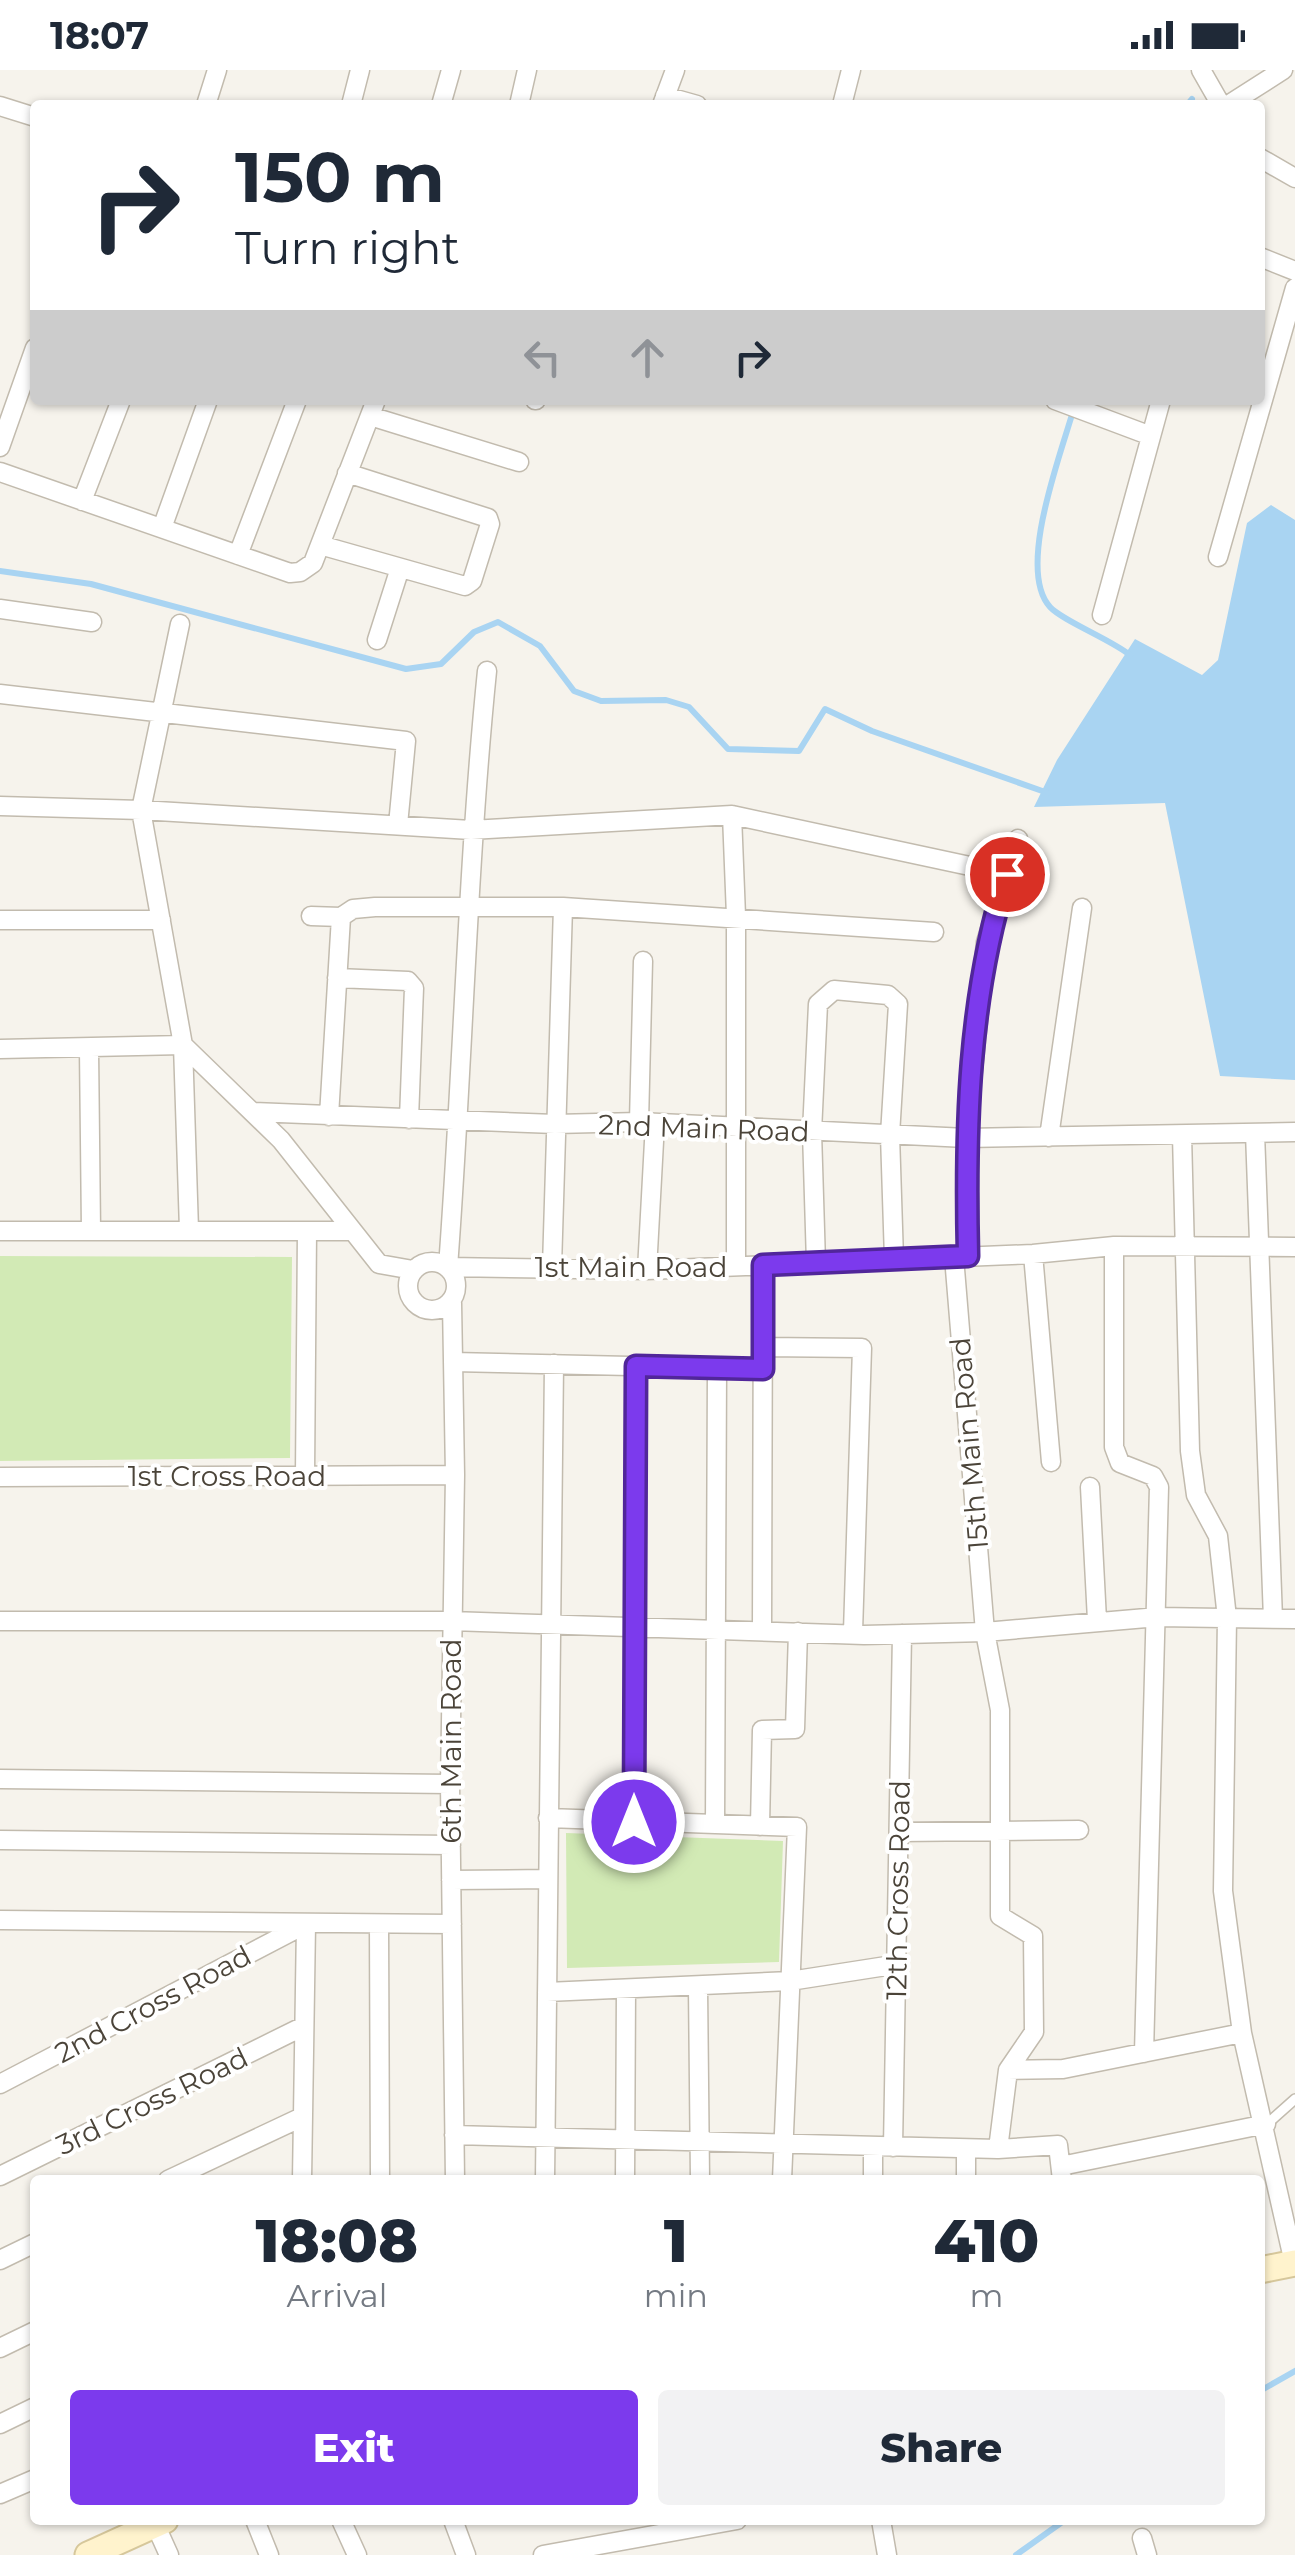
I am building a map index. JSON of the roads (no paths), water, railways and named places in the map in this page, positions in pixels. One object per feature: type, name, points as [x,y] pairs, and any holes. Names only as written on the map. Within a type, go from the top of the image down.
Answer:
[{"type":"street","points":[[208,100],[217,70]]},
{"type":"street","points":[[351,100],[360,70]]},
{"type":"street","points":[[443,100],[451,70]]},
{"type":"street","points":[[520,100],[527,70]]},
{"type":"street","points":[[664,100],[675,70]]},
{"type":"street","points":[[843,100],[851,70]]},
{"type":"street","points":[[1200,70],[1221,100]]},
{"type":"street","points":[[1232,100],[1283,70]]},
{"type":"street","points":[[0,106],[30,115]]},
{"type":"street","points":[[1265,161],[1295,178]]},
{"type":"street","points":[[1265,259],[1295,270]]},
{"type":"street","points":[[1269,342],[1295,288]]},
{"type":"street","points":[[0,447],[30,362]]},
{"type":"street","points":[[82,501],[119,405]]},
{"type":"street","points":[[162,528],[206,405]]},
{"type":"street","points":[[238,555],[295,405]]},
{"type":"street","points":[[1066,405],[1152,436]]},
{"type":"street","points":[[1102,615],[1160,405]]},
{"type":"street","points":[[1218,557],[1254,405]]},
{"type":"street","points":[[0,472],[238,555],[300,572],[313,563],[372,408],[518,462]]},
{"type":"street","points":[[320,545],[464,586],[472,581],[490,524],[488,518],[347,473]]},
{"type":"street","points":[[377,640],[400,568]]},
{"type":"street","points":[[0,609],[92,622]]},
{"type":"street","points":[[180,624],[141,810],[183,1045],[189,1230]]},
{"type":"street","points":[[413,1270],[407,1288],[416,1305],[434,1311],[452,1303],[457,1284],[448,1267],[459,1121],[471,830],[487,671]]},
{"type":"street","points":[[0,694],[406,740],[398,825]]},
{"type":"street","points":[[0,806],[141,810],[471,830],[732,815],[1007,874]]},
{"type":"street","points":[[732,815],[736,916],[736,1266]]},
{"type":"street","name":"15th Main Road","points":[[1008,2070],[1034,2032],[1033,1936],[1000,1916],[1000,1710],[986,1632],[961,1256],[966,1138],[986,942],[1018,839]]},
{"type":"street","points":[[552,1267],[563,907]]},
{"type":"street","points":[[311,916],[341,917],[364,908],[563,907],[934,932]]},
{"type":"street","points":[[1049,1137],[1082,908]]},
{"type":"street","points":[[329,1116],[341,917]]},
{"type":"street","points":[[0,920],[161,920]]},
{"type":"street","points":[[643,961],[648,1270]]},
{"type":"street","points":[[337,978],[408,981],[414,988],[410,1119]]},
{"type":"street","points":[[816,1263],[812,1132],[818,1004],[834,990],[896,999],[890,1135],[894,1259]]},
{"type":"street","points":[[0,1049],[183,1045],[281,1140],[349,1231],[380,1264],[413,1270],[430,1261],[448,1267]]},
{"type":"street","points":[[88,1048],[91,1231]]},
{"type":"street","name":"2nd Main Road","points":[[252,1112],[556,1124],[647,1122],[966,1138],[1295,1132]]},
{"type":"street","points":[[1256,1134],[1273,1620]]},
{"type":"street","points":[[1182,1136],[1193,1474],[1196,1495],[1218,1536],[1227,1618],[1223,1891],[1242,2033],[1295,2263],[1265,2269]]},
{"type":"street","points":[[0,1231],[349,1231]]},
{"type":"street","points":[[305,1476],[307,1231]]},
{"type":"street","points":[[1114,1246],[1114,1447],[1120,1463],[1153,1476],[1159,1487],[1144,2053]]},
{"type":"street","name":"1st Main Road","points":[[448,1267],[648,1270],[1033,1254],[1114,1246],[1295,1247]]},
{"type":"street","points":[[1033,1254],[1050,1462]]},
{"type":"street","points":[[762,1631],[763,1265]]},
{"type":"street","name":"6th Main Road","points":[[452,1303],[455,1475],[450,1784],[455,2175]]},
{"type":"street","points":[[763,1347],[862,1348],[853,1632]]},
{"type":"street","points":[[452,1362],[763,1369]]},
{"type":"street","points":[[546,2175],[554,1364]]},
{"type":"street","points":[[634,1822],[636,1366]]},
{"type":"street","points":[[715,1824],[717,1369]]},
{"type":"street","name":"1st Cross Road","points":[[0,1476],[455,1475]]},
{"type":"street","points":[[1090,1486],[1097,1620]]},
{"type":"street","points":[[0,1622],[450,1621],[553,1627],[902,1634],[986,1632],[1158,1617],[1295,1619]]},
{"type":"street","points":[[760,1826],[762,1730],[795,1729],[798,1632]]},
{"type":"street","name":"12th Cross Road","points":[[875,2175],[883,2146],[898,1964],[902,1634]]},
{"type":"street","points":[[0,1779],[450,1784]]},
{"type":"street","points":[[548,1818],[797,1828],[782,2175]]},
{"type":"street","points":[[900,1832],[1080,1830]]},
{"type":"street","points":[[0,1840],[451,1845]]},
{"type":"street","points":[[451,1880],[547,1879]]},
{"type":"street","points":[[0,1920],[452,1924]]},
{"type":"street","points":[[302,2175],[306,1924]]},
{"type":"street","name":"2nd Cross Road","points":[[0,2084],[306,1924]]},
{"type":"street","points":[[378,1924],[380,2175]]},
{"type":"street","points":[[547,1992],[790,1982],[898,1964]]},
{"type":"street","points":[[698,1987],[700,2175]]},
{"type":"street","points":[[625,2175],[626,1990]]},
{"type":"street","name":"3rd Cross Road","points":[[0,2176],[304,2026]]},
{"type":"street","points":[[998,2150],[1008,2070],[1063,2069],[1242,2033]]},
{"type":"street","points":[[178,2175],[302,2116]]},
{"type":"street","points":[[454,2135],[998,2150],[1058,2145],[1061,2173],[1266,2124]]},
{"type":"street","points":[[966,2148],[966,2175]]},
{"type":"street","points":[[0,2260],[30,2245]]},
{"type":"street","points":[[0,2348],[30,2333]]},
{"type":"street","points":[[0,2424],[30,2410]]},
{"type":"street","points":[[0,2494],[30,2481]]},
{"type":"street","points":[[88,2555],[153,2525]]},
{"type":"street","points":[[161,2525],[169,2555]]},
{"type":"street","points":[[257,2525],[269,2555]]},
{"type":"street","points":[[344,2525],[357,2555]]},
{"type":"street","points":[[455,2525],[466,2555]]},
{"type":"street","points":[[543,2555],[631,2528],[671,2525]]},
{"type":"street","points":[[883,2525],[887,2555]]},
{"type":"lane","points":[[1266,2124],[1295,2099]]},
{"type":"water","points":[[1271,505],[1295,520],[1295,1080],[1220,1076],[1165,803],[1034,807],[1057,760],[1135,639],[1202,675],[1218,660],[1247,523]]},
{"type":"waterway","points":[[1073,411],[1044,511],[1039,540],[1041,590],[1056,612],[1130,655]]},
{"type":"waterway","points":[[0,571],[91,584],[406,669],[441,664],[474,632],[498,622],[540,646],[574,691],[601,701],[666,700],[689,707],[728,749],[799,751],[825,709],[872,731],[1048,793]]},
{"type":"waterway","points":[[1265,2388],[1295,2371]]},
{"type":"waterway","points":[[1016,2555],[1058,2525]]}]
